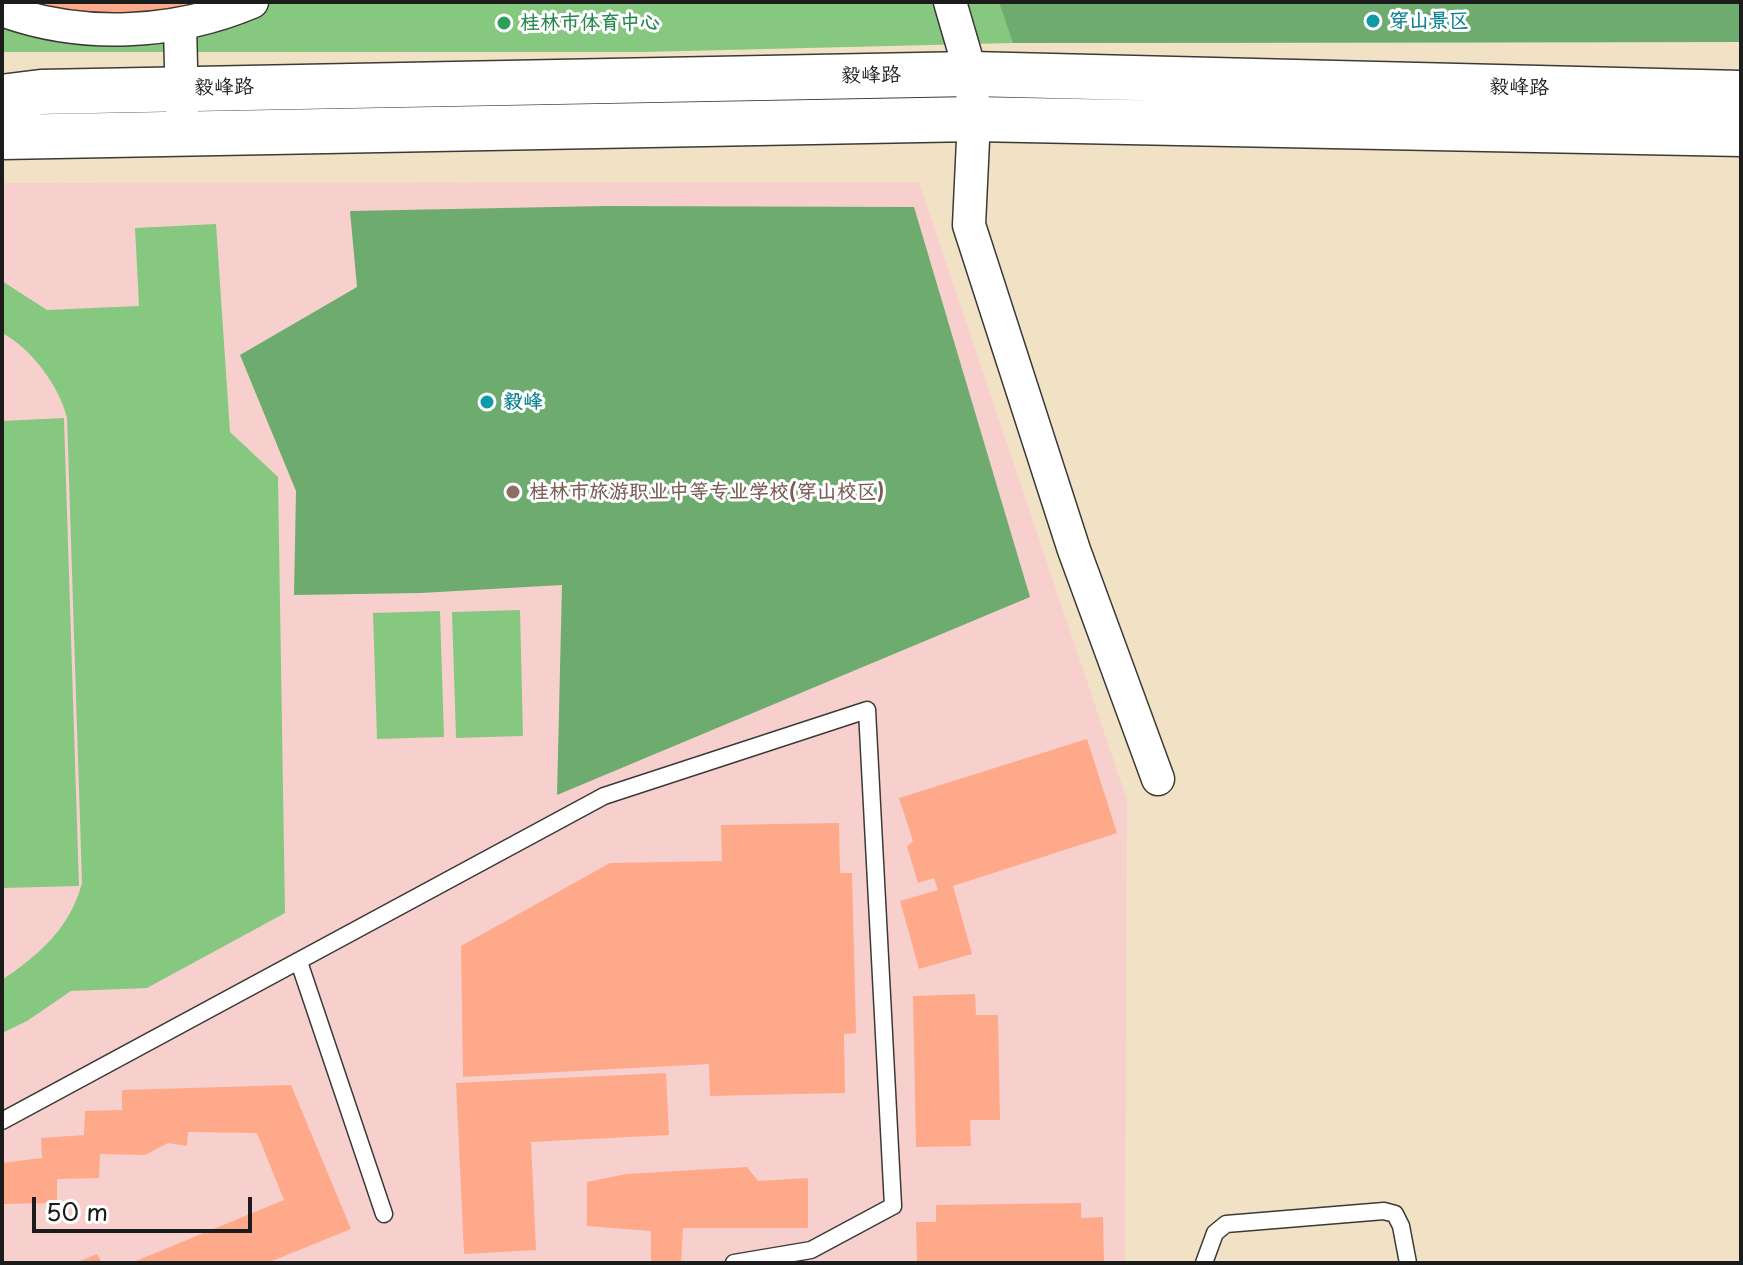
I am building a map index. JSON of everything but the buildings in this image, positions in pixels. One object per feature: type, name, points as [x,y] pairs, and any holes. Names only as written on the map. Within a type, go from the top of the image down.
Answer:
[{"type":"main road","name":"毅峰路","points":[[2,97],[41,92],[971,74],[1741,93]]},
{"type":"main road","name":"毅峰路","points":[[2,137],[974,119],[1741,134]]},
{"type":"street","points":[[2,10],[61,27],[145,28],[196,22],[252,2]]},
{"type":"street","points":[[950,2],[971,74],[974,119],[969,225],[1074,550],[1158,779]]},
{"type":"street","points":[[180,24],[183,133]]},
{"type":"lane","points":[[2,1121],[604,796],[867,710],[893,1206],[811,1250],[734,1263]]},
{"type":"lane","points":[[299,962],[384,1214]]},
{"type":"lane","points":[[1204,1263],[1215,1233],[1226,1224],[1384,1211],[1395,1214],[1401,1226],[1408,1263]]},
{"type":"shaded area","name":"桂林市旅游职业中等专业学校(穿山校区)","points":[[919,182],[1127,800],[1125,1263],[2,1263],[2,183]]},
{"type":"green space","name":"桂林市体育中心","points":[[2,2],[1741,2],[1741,42],[1013,43],[643,52],[2,52]]},
{"type":"green space","name":"穿山景区","points":[[999,2],[1741,2],[1741,42],[1013,43]]},
{"type":"green space","points":[[604,206],[914,207],[1030,597],[557,795],[562,585],[421,593],[294,595],[296,491],[240,355],[357,287],[350,211]]},
{"type":"green space","points":[[216,224],[230,432],[278,477],[285,913],[147,988],[71,991],[27,1021],[2,1033],[2,980],[52,939],[70,913],[82,883],[67,418],[58,394],[43,370],[23,348],[2,333],[2,281],[47,310],[139,306],[135,228]]},
{"type":"green space","points":[[64,418],[79,886],[2,888],[2,421]]},
{"type":"green space","points":[[520,610],[523,736],[456,738],[452,612]]},
{"type":"green space","points":[[440,611],[444,737],[377,739],[373,613]]},
{"type":"place","name":"穿山景区","points":[[1373,21]]},
{"type":"place","name":"桂林市体育中心","points":[[504,23]]},
{"type":"place","name":"毅峰","points":[[487,402]]},
{"type":"place","name":"桂林市旅游职业中等专业学校(穿山校区)","points":[[513,492]]}]
